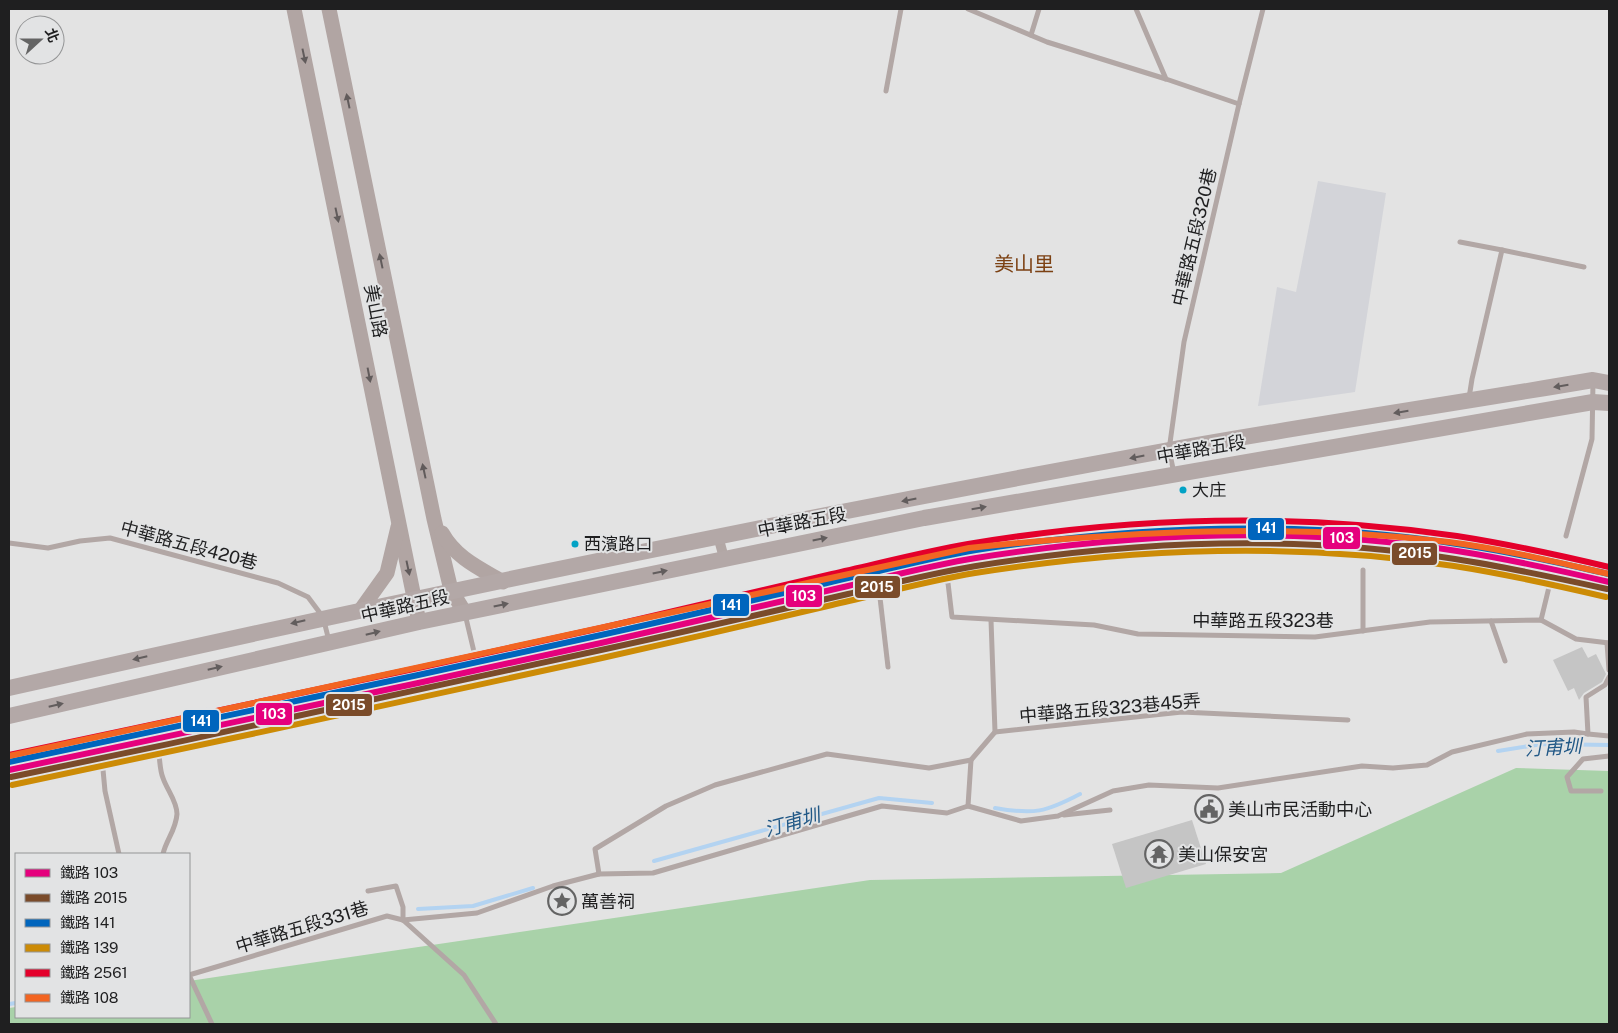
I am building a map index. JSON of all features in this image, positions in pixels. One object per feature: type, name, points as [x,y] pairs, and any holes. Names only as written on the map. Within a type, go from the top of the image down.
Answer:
[{"type":"main road","name":"中華路五段","points":[[9,688],[362,608],[451,590],[503,582],[718,536],[1169,450],[1469,401],[1601,382]]},
{"type":"main road","name":"中華路五段","points":[[9,716],[329,642],[339,642],[419,622],[924,518],[1174,473],[1601,403]]},
{"type":"street","name":"美山路","points":[[294,9],[419,622]]},
{"type":"street","name":"美山路","points":[[329,9],[434,519],[451,590],[465,613]]},
{"type":"street","points":[[434,519],[449,547],[462,559],[503,582]]},
{"type":"street","points":[[362,608],[387,573],[399,523]]},
{"type":"street","points":[[718,536],[724,558]]},
{"type":"lane","points":[[886,91],[901,9]]},
{"type":"lane","points":[[968,9],[1031,35],[1239,104]]},
{"type":"lane","points":[[1031,35],[1039,9]]},
{"type":"lane","points":[[1136,9],[1166,79]]},
{"type":"lane","name":"中華路五段320巷","points":[[1174,473],[1169,450],[1184,342],[1263,9]]},
{"type":"lane","points":[[1460,242],[1584,267]]},
{"type":"lane","points":[[1469,401],[1472,379],[1502,250]]},
{"type":"lane","points":[[1566,536],[1601,403],[1601,382]]},
{"type":"lane","name":"中華路五段420巷","points":[[9,543],[48,548],[80,541],[110,538],[278,583],[308,597],[323,617],[329,642]]},
{"type":"lane","points":[[1363,570],[1363,630]]},
{"type":"lane","name":"中華路五段323巷","points":[[879,589],[941,577],[948,583],[952,617],[1094,625],[1138,634],[1315,636],[1430,622],[1541,620]]},
{"type":"lane","points":[[1549,587],[1541,620],[1576,638],[1608,643],[1609,670]]},
{"type":"lane","points":[[163,853],[166,842],[174,830],[177,813],[171,794],[162,777],[159,755],[168,745],[715,627],[879,589],[888,667]]},
{"type":"lane","points":[[465,613],[480,677]]},
{"type":"lane","points":[[968,806],[971,760],[995,732],[991,620]]},
{"type":"lane","points":[[1491,621],[1505,661]]},
{"type":"lane","points":[[1588,734],[1586,696],[1605,685],[1609,677]]},
{"type":"lane","name":"中華路五段323巷45弄","points":[[995,732],[1182,712],[1348,720]]},
{"type":"lane","points":[[1058,816],[1113,791],[1149,784],[1218,788],[1362,766],[1393,768],[1427,765],[1452,752],[1527,734],[1574,732],[1609,736]]},
{"type":"lane","points":[[119,853],[105,790],[102,759],[107,754],[117,751],[159,755]]},
{"type":"lane","points":[[599,874],[595,848],[666,806],[715,785],[827,754],[929,768],[971,760]]},
{"type":"lane","points":[[1601,791],[1572,791],[1567,777],[1583,759],[1609,756]]},
{"type":"lane","points":[[403,920],[477,913],[553,886],[599,874],[652,874],[882,806],[947,813],[968,806],[1021,821],[1110,810]]},
{"type":"lane","points":[[368,892],[396,886],[403,907],[403,920],[464,975],[496,1024]]},
{"type":"lane","name":"中華路五段331巷","points":[[190,975],[387,916],[403,920]]},
{"type":"lane","name":"中華路五段331巷","points":[[190,977],[212,1024]]},
{"type":"shaded area","points":[[1318,181],[1386,193],[1355,392],[1258,406],[1277,287],[1296,292]]},
{"type":"green space","points":[[1516,768],[1609,771],[1609,1024],[9,1024],[9,1008],[15,1007],[15,1018],[190,1018],[190,981],[870,880],[1281,873]]},
{"type":"building","points":[[1582,647],[1588,658],[1596,654],[1606,674],[1602,682],[1584,693],[1579,700],[1574,688],[1568,691],[1553,660]]},
{"type":"building","name":"美山市民活動中心","points":[[1220,798],[1221,819],[1198,820],[1197,799]]},
{"type":"building","name":"美山保安宮","points":[[1192,820],[1206,864],[1126,888],[1112,844]]},
{"type":"waterway","name":"汀甫圳","points":[[1498,751],[1542,744],[1609,745]]},
{"type":"waterway","name":"汀甫圳","points":[[995,808],[1020,811],[1039,810],[1058,805],[1080,794]]},
{"type":"waterway","name":"汀甫圳","points":[[654,861],[879,798],[932,803]]},
{"type":"waterway","name":"汀甫圳","points":[[418,909],[473,906],[533,888]]},
{"type":"waterway","name":"汀甫圳","points":[[9,1004],[15,1003]]},
{"type":"rail line","name":"2561","points":[[9,755],[601,628],[934,551],[1029,535],[1151,523],[1212,521],[1335,523],[1457,536],[1609,567]]},
{"type":"rail line","name":"141","points":[[9,762],[527,651],[944,556],[1036,542],[1156,531],[1216,529],[1337,531],[1397,536],[1476,547],[1609,574]]},
{"type":"rail line","name":"108","points":[[9,756],[969,548],[1089,537],[1149,534],[1269,531],[1329,533],[1449,542],[1489,548],[1609,574]]},
{"type":"rail line","name":"103","points":[[9,770],[601,643],[928,567],[1036,549],[1156,538],[1216,536],[1337,538],[1457,551],[1609,582]]},
{"type":"rail line","name":"2015","points":[[11,777],[454,683],[928,575],[1035,557],[1155,546],[1215,544],[1336,546],[1455,559],[1607,589]]},
{"type":"rail line","name":"139","points":[[12,785],[688,639],[939,580],[1034,565],[1154,553],[1214,551],[1335,553],[1395,558],[1454,566],[1606,597]]},
{"type":"place","name":"大庄","points":[[1183,490]]},
{"type":"place","name":"西濱路口","points":[[575,544]]},
{"type":"place","name":"美山市民活動中心","points":[[1209,809]]},
{"type":"place","name":"美山保安宮","points":[[1159,854]]},
{"type":"place","name":"萬善祠","points":[[562,901]]},
{"type":"district","name":"美山里","points":[[1024,264]]}]
